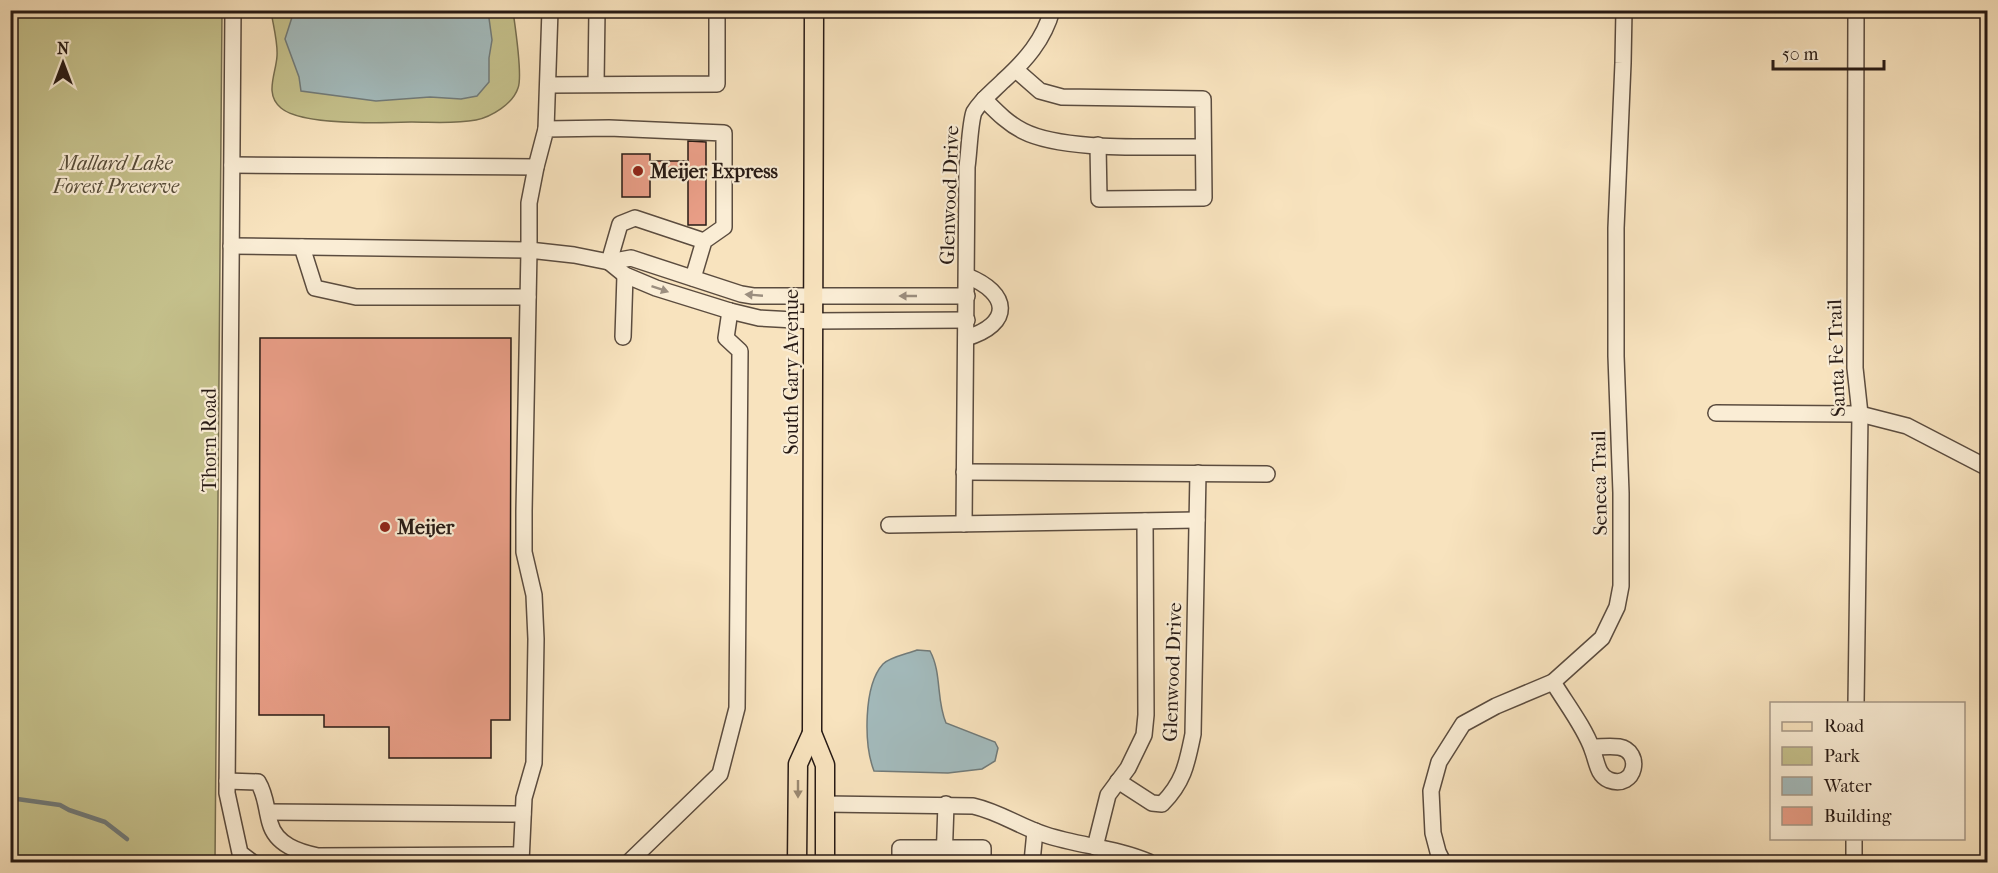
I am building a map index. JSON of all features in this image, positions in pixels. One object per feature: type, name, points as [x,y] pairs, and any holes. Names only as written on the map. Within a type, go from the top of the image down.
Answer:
[{"type":"main road","name":"South Gary Avenue","points":[[814,10],[812,733],[825,765],[825,862]]},
{"type":"main road","name":"South Gary Avenue","points":[[797,862],[798,764],[812,733]]},
{"type":"street","name":"Thorn Road","points":[[234,10],[227,793],[240,853],[252,862]]},
{"type":"street","points":[[227,781],[258,782],[263,791],[271,826],[283,842],[298,852],[318,856],[521,859],[524,798],[534,763],[536,650],[536,615],[524,542],[529,203],[546,129],[550,10]]},
{"type":"street","points":[[596,84],[597,10]]},
{"type":"street","points":[[548,84],[717,84],[717,10]]},
{"type":"street","name":"Glenwood Drive","points":[[964,524],[968,167],[974,113],[984,99],[1016,70],[1041,40],[1052,10]]},
{"type":"street","name":"Seneca Trail","points":[[1443,862],[1433,833],[1431,811],[1433,778],[1445,750],[1463,724],[1496,706],[1553,682],[1602,638],[1614,616],[1621,586],[1616,240],[1623,10]]},
{"type":"street","name":"Santa Fe Trail","points":[[1856,10],[1855,368],[1860,414],[1856,702]]},
{"type":"street","points":[[1016,70],[1040,92],[1062,97],[1203,99],[1203,198],[1098,199],[1098,145]]},
{"type":"street","points":[[984,99],[1004,119],[1039,138],[1098,145],[1203,147]]},
{"type":"street","points":[[546,129],[609,128],[724,133],[724,227],[704,241],[693,278]]},
{"type":"street","points":[[232,165],[536,167]]},
{"type":"street","points":[[609,262],[620,224],[635,218],[704,241]]},
{"type":"street","points":[[231,246],[529,250],[609,262],[631,258],[747,295],[967,296]]},
{"type":"street","points":[[302,247],[315,288],[356,297],[528,297]]},
{"type":"street","points":[[609,262],[625,275],[656,288],[759,318],[813,321],[967,320]]},
{"type":"street","points":[[623,337],[625,275]]},
{"type":"street","points":[[966,338],[981,334],[994,325],[1000,313],[1000,302],[994,292],[983,282],[967,276]]},
{"type":"street","points":[[629,862],[720,774],[737,708],[740,351],[726,338],[730,311]]},
{"type":"street","points":[[1716,413],[1860,414],[1907,426],[1988,468]]},
{"type":"street","points":[[964,472],[1267,474]]},
{"type":"street","name":"Glenwood Drive","points":[[1119,782],[1152,803],[1162,804],[1174,792],[1186,769],[1193,734],[1198,473]]},
{"type":"street","points":[[889,525],[1197,520]]},
{"type":"street","name":"Glenwood Drive","points":[[1095,847],[1108,795],[1128,768],[1144,735],[1146,715],[1145,521]]},
{"type":"street","points":[[1553,682],[1592,747]]},
{"type":"street","points":[[824,804],[973,806],[992,810],[1035,831],[1131,854],[1149,862]]},
{"type":"street","points":[[944,855],[946,804]]},
{"type":"street","points":[[268,812],[523,814]]},
{"type":"street","points":[[1032,862],[1035,831]]},
{"type":"street","points":[[1854,840],[1854,862]]},
{"type":"street","points":[[900,862],[900,848],[944,855],[983,848],[983,862]]},
{"type":"green space","name":"Mallard Lake Forest Preserve","points":[[10,11],[222,11],[215,862],[11,862]]},
{"type":"green space","points":[[271,11],[513,11],[519,62],[518,88],[511,99],[495,113],[468,121],[363,123],[324,121],[291,114],[281,108],[273,96],[272,84],[277,51]]},
{"type":"water","points":[[294,11],[488,11],[492,40],[489,82],[477,96],[461,99],[430,97],[376,101],[301,91],[299,77],[285,39]]},
{"type":"water","points":[[917,650],[930,651],[934,659],[946,723],[995,742],[998,748],[995,761],[982,769],[948,773],[874,771],[868,746],[867,716],[876,674],[886,662]]},
{"type":"water","points":[[1668,857],[1687,862],[1602,862],[1616,858]]},
{"type":"building","points":[[688,141],[706,142],[706,225],[688,225],[688,177],[650,177],[650,197],[622,197],[622,154],[650,154],[650,161],[688,161]]},
{"type":"building","name":"Meijer","points":[[260,338],[511,338],[510,720],[491,720],[491,758],[389,758],[389,727],[324,727],[324,715],[259,715]]},
{"type":"waterway","points":[[10,798],[60,805],[105,822],[127,839]]},
{"type":"place","name":"Meijer Express","points":[[638,171]]},
{"type":"place","name":"Meijer","points":[[385,527]]}]
